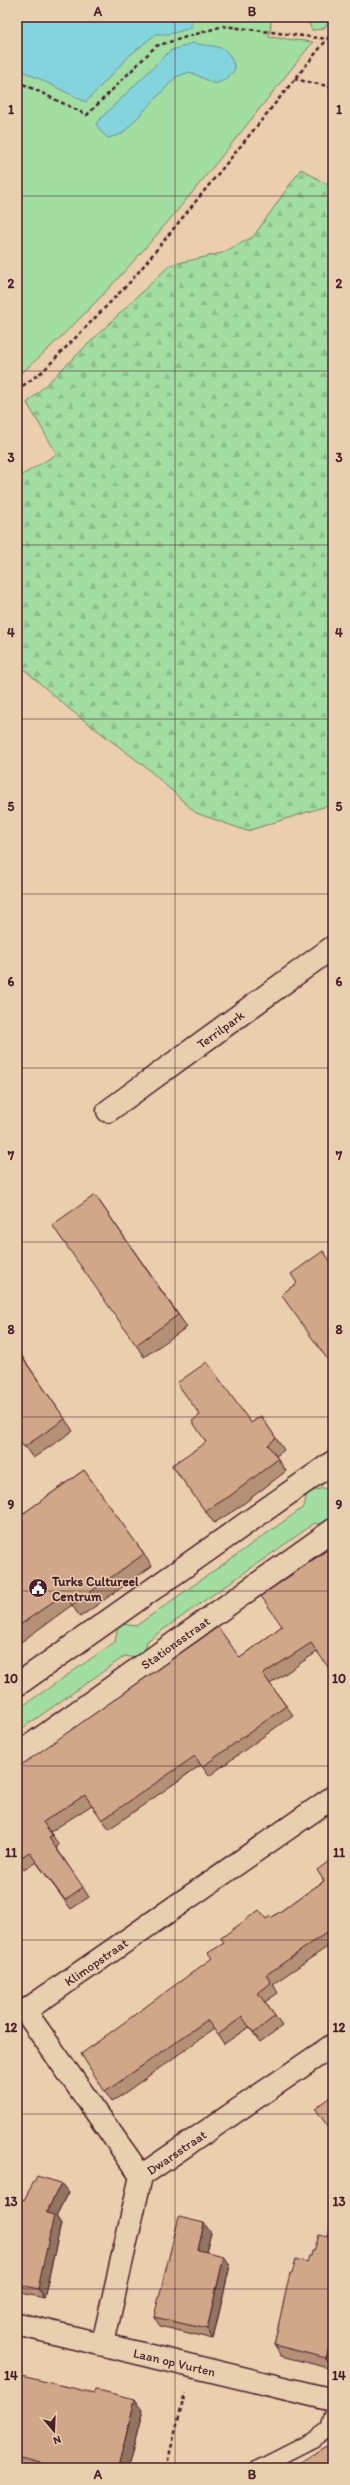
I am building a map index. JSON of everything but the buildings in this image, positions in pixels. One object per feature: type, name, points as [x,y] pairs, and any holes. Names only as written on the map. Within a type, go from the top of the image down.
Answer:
[{"type":"street","name":"Terrilpark","points":[[108,1111],[333,947]]},
{"type":"street","points":[[17,1685],[333,1462]]},
{"type":"street","name":"Stationsstraat","points":[[17,1755],[333,1530]]},
{"type":"street","name":"Klimopstraat","points":[[141,2176],[25,2011],[333,1797]]},
{"type":"street","name":"Dwarsstraat","points":[[103,2343],[141,2176],[333,2045]]},
{"type":"street","name":"Laan op Vurten","points":[[17,2324],[103,2343],[333,2400]]},
{"type":"lane","points":[[258,2468],[313,2440],[328,2429],[333,2412]]},
{"type":"path","points":[[17,81],[87,115],[156,46],[223,26],[327,39]]},
{"type":"path","points":[[17,390],[43,371],[132,280],[333,32]]},
{"type":"path","points":[[294,79],[333,87]]},
{"type":"path","points":[[166,2468],[192,2366]]},
{"type":"green space","points":[[17,17],[272,17],[269,37],[313,42],[208,173],[136,259],[58,340],[17,377]]},
{"type":"green space","points":[[306,17],[333,18],[323,29],[312,30]]},
{"type":"green space","points":[[301,169],[333,188],[333,804],[247,831],[196,813],[147,768],[68,708],[17,663],[17,478],[57,454],[27,403],[170,265],[222,253],[253,237]]},
{"type":"green space","points":[[323,1488],[333,1493],[333,1522],[328,1526],[315,1523],[147,1641],[144,1656],[140,1659],[125,1656],[17,1732],[17,1710],[115,1642],[118,1626],[122,1624],[136,1626],[304,1507],[307,1493]]},
{"type":"water","points":[[17,17],[191,17],[191,28],[170,34],[156,34],[130,55],[86,102],[17,68]]},
{"type":"water","points":[[193,43],[215,46],[225,50],[229,54],[235,69],[227,79],[215,84],[190,72],[176,77],[122,134],[108,138],[100,131],[96,123],[170,51]]},
{"type":"place","name":"Turks Cultureel Centrum","points":[[38,1588]]}]
